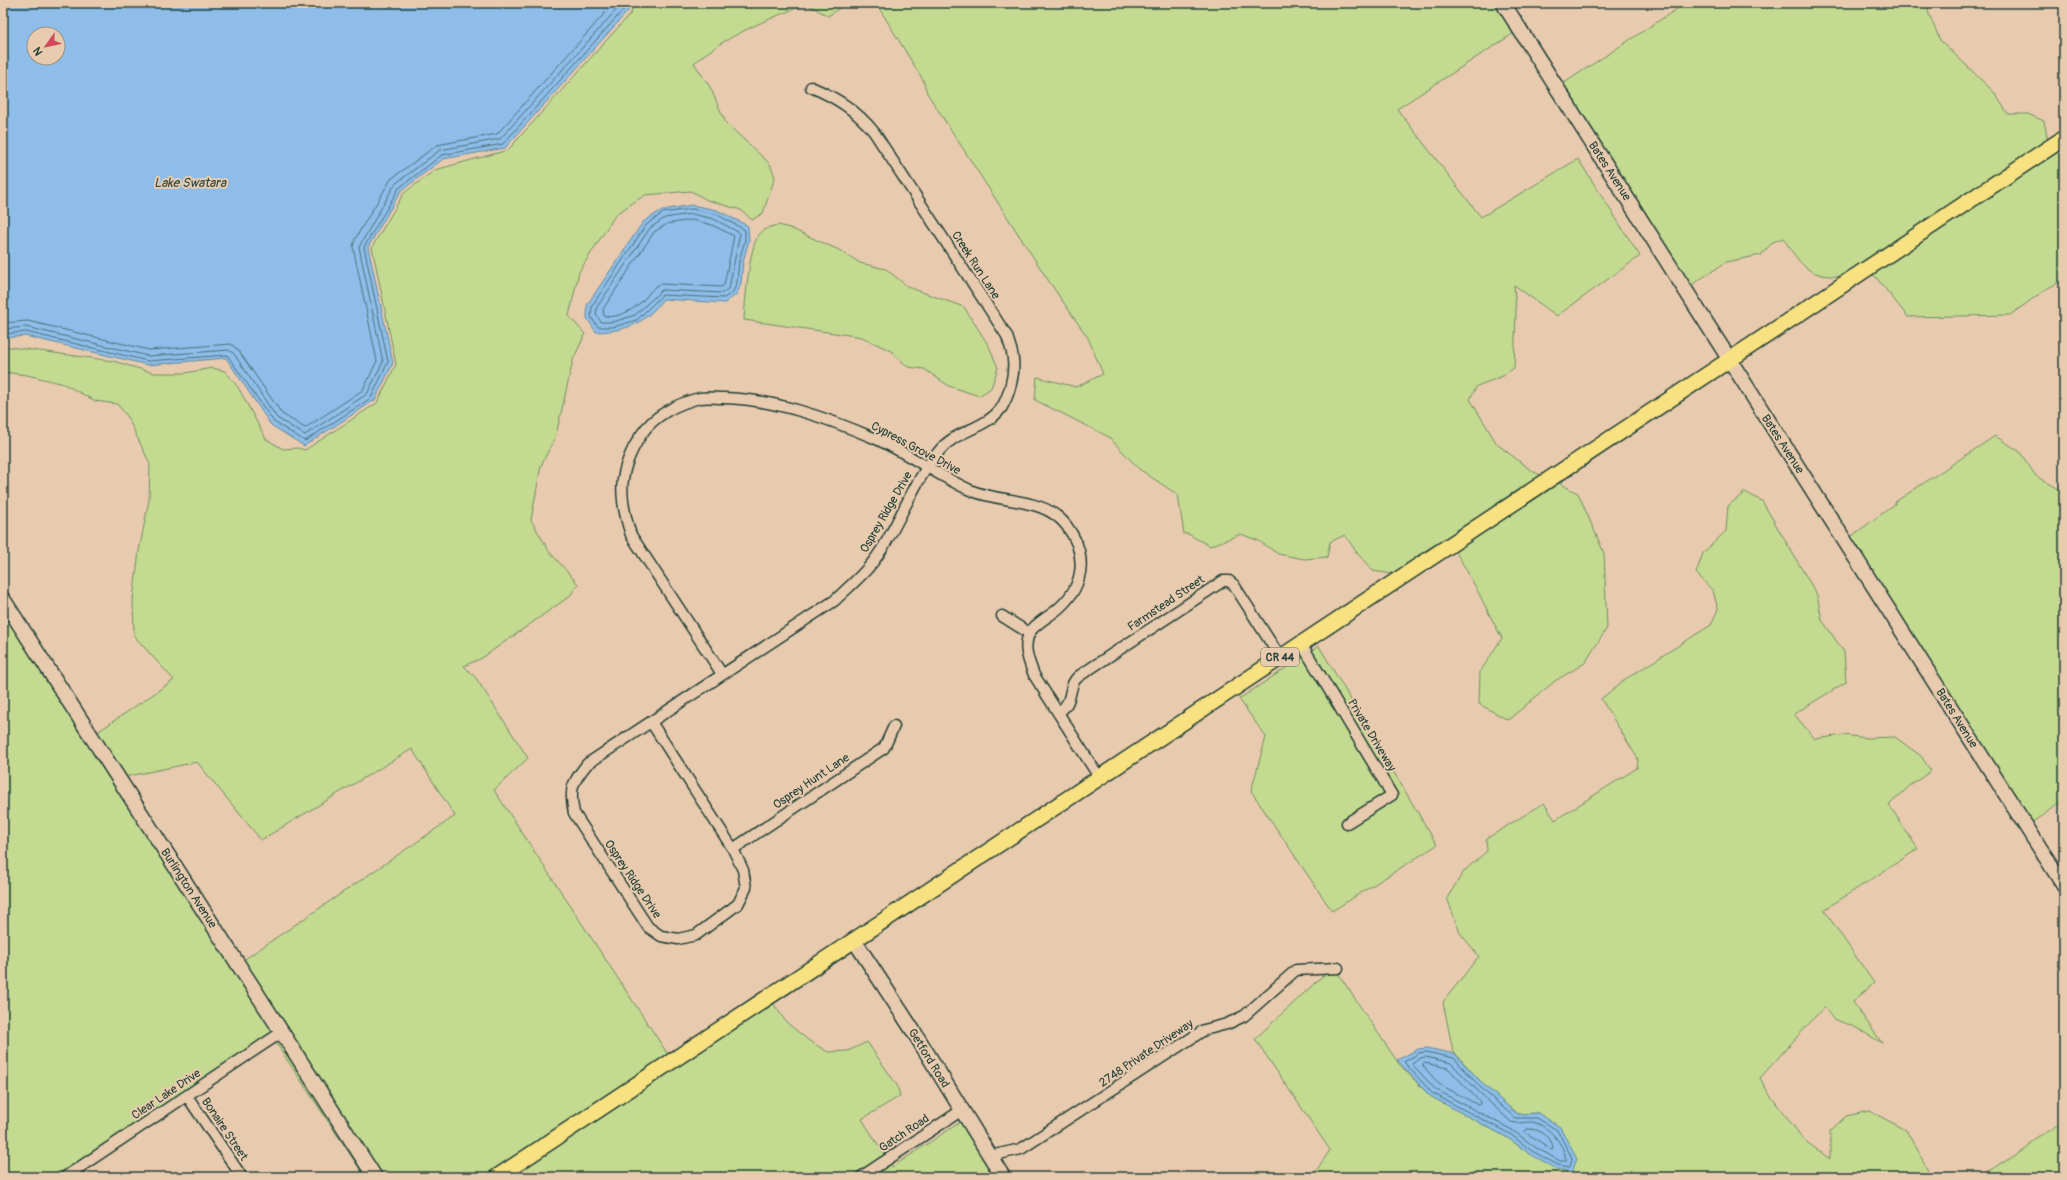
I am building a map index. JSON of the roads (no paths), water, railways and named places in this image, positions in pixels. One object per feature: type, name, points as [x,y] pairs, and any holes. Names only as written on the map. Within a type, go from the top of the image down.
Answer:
[{"type":"main road","name":"CR 44","points":[[497,1177],[1730,358],[2064,138]]},
{"type":"street","name":"Bates Avenue","points":[[1503,3],[1730,358],[2005,796],[2064,886]]},
{"type":"street","name":"Creek Run Lane","points":[[811,87],[834,96],[861,116],[874,132],[1007,336],[1014,360],[1011,382],[1002,407],[984,423],[950,440],[940,449],[928,466]]},
{"type":"street","name":"Cypress Grove Drive","points":[[722,674],[631,535],[623,511],[623,482],[628,456],[648,427],[659,416],[680,405],[701,398],[742,399],[810,413],[875,438],[928,466],[958,485],[980,494],[1036,504],[1053,512],[1066,524],[1076,541],[1082,561],[1080,578],[1072,595],[1058,609],[1039,622],[1030,633]]},
{"type":"street","name":"Osprey Ridge Drive","points":[[651,722],[733,849],[743,870],[746,888],[738,904],[696,935],[678,939],[661,936],[648,927],[574,813],[570,796],[575,779],[587,764],[834,601],[880,554],[928,466]]},
{"type":"street","name":"Farmstead Street","points":[[1058,713],[1069,703],[1073,683],[1079,676],[1223,581],[1229,581],[1234,585],[1280,657]]},
{"type":"street","name":"Burlington Avenue","points":[[3,598],[376,1177]]},
{"type":"street","points":[[1002,616],[1030,633],[1026,645],[1028,660],[1034,675],[1099,777]]},
{"type":"street","name":"Private Driveway","points":[[1301,643],[1392,795],[1348,823]]},
{"type":"street","name":"Osprey Hunt Lane","points":[[733,849],[884,748],[894,726]]},
{"type":"street","name":"Getford Road","points":[[854,940],[1003,1177]]},
{"type":"street","name":"2748 Private Driveway","points":[[990,1156],[1021,1150],[1204,1030],[1227,1024],[1244,1016],[1296,970],[1338,968]]},
{"type":"street","name":"Clear Lake Drive","points":[[65,1177],[282,1032]]},
{"type":"street","name":"Bonaire Street","points":[[187,1096],[242,1177]]},
{"type":"street","name":"Gatch Road","points":[[861,1177],[962,1110]]},
{"type":"water","name":"Lake Swatara","points":[[3,3],[630,3],[628,11],[505,148],[443,159],[401,191],[368,247],[393,363],[375,400],[304,446],[271,425],[226,358],[148,365],[25,336],[3,338]]},
{"type":"water","points":[[692,205],[717,210],[748,226],[749,240],[743,262],[741,283],[737,294],[725,303],[663,299],[649,315],[626,328],[596,332],[587,318],[587,305],[643,222],[662,210]]},
{"type":"water","points":[[1427,1048],[1455,1054],[1484,1085],[1517,1114],[1538,1113],[1560,1127],[1577,1159],[1572,1172],[1557,1169],[1530,1154],[1508,1138],[1430,1096],[1397,1060],[1418,1049]]}]
